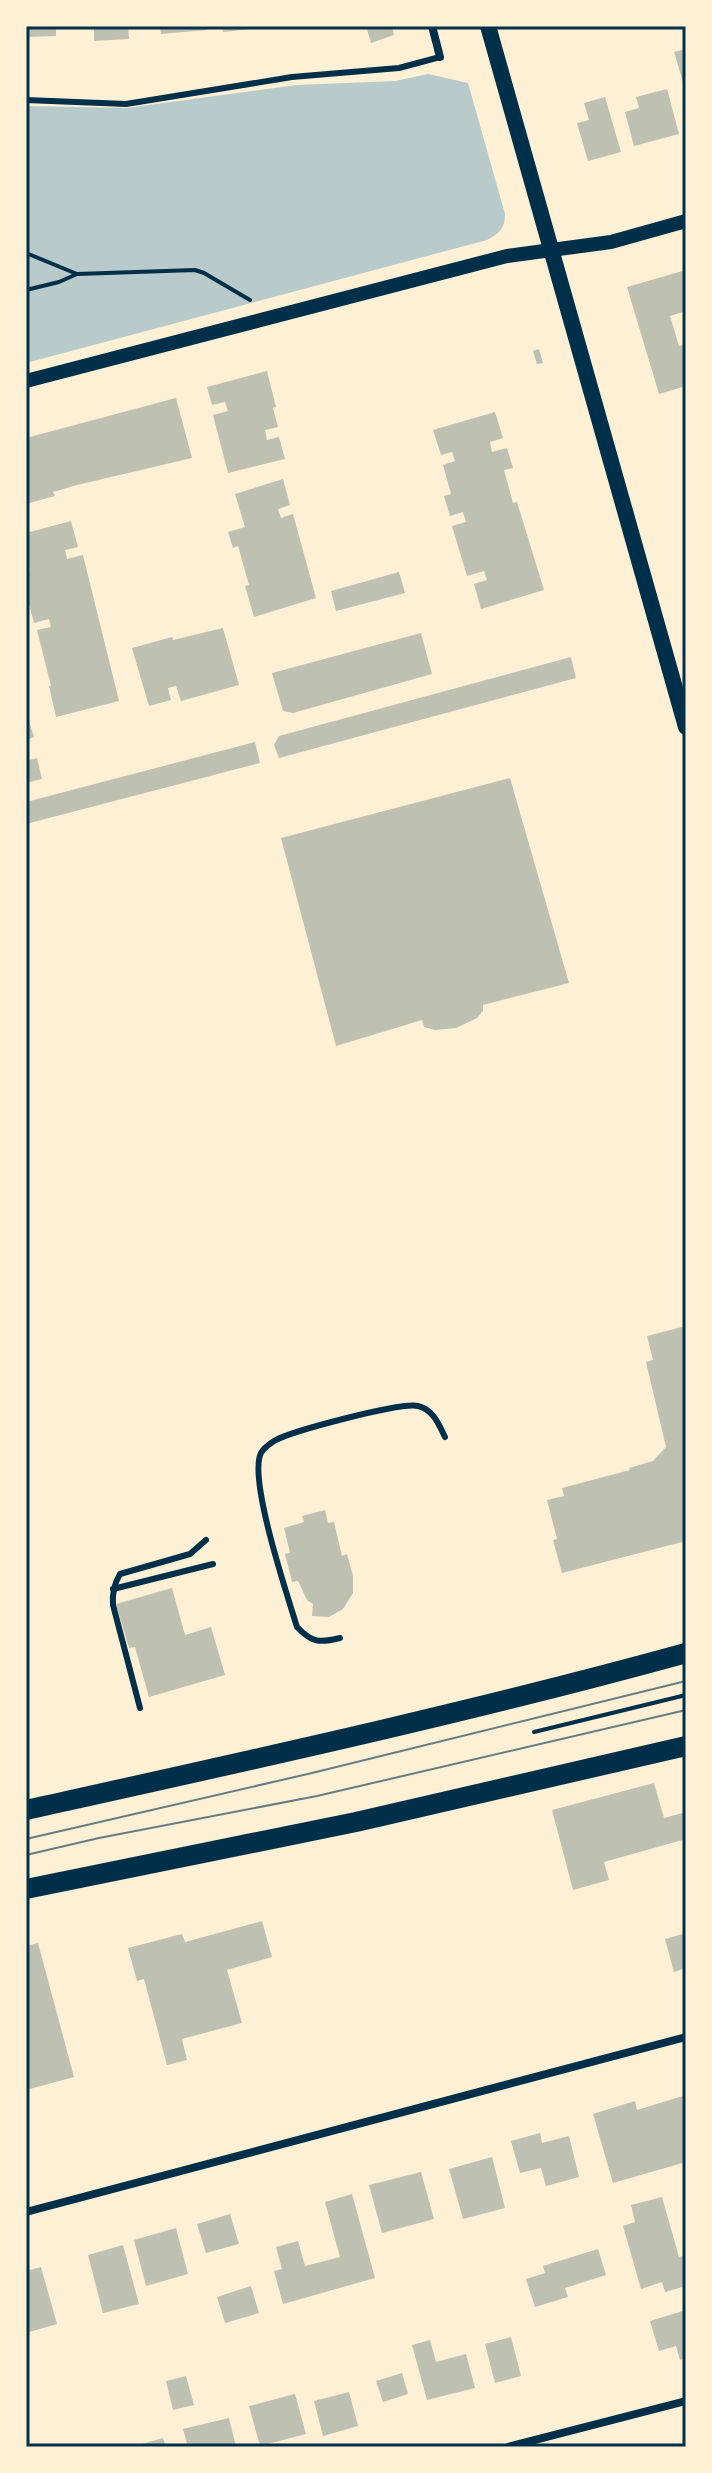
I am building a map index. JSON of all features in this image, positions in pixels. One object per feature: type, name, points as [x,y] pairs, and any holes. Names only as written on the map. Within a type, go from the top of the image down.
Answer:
[{"type":"main road","points":[[488,26],[686,727]]},
{"type":"main road","points":[[26,1810],[315,1747],[686,1653]]},
{"type":"main road","points":[[26,1889],[356,1822],[686,1746]]},
{"type":"street","points":[[432,26],[440,57]]},
{"type":"street","points":[[26,381],[507,256],[611,242],[686,221]]},
{"type":"street","points":[[26,2212],[686,2037]]},
{"type":"street","points":[[508,2447],[686,2401]]},
{"type":"lane","points":[[26,100],[126,104],[292,77],[399,68],[440,57]]},
{"type":"lane","points":[[340,1638],[324,1642],[307,1638],[297,1627],[261,1497],[258,1472],[261,1453],[273,1441],[292,1433],[397,1407],[418,1406],[434,1415],[445,1437]]},
{"type":"lane","points":[[140,1708],[113,1605],[113,1589],[120,1574],[190,1554],[206,1540]]},
{"type":"lane","points":[[113,1589],[213,1564]]},
{"type":"path","points":[[26,253],[77,274]]},
{"type":"path","points":[[26,290],[77,274],[195,270],[250,300]]},
{"type":"path","points":[[534,1732],[686,1695]]},
{"type":"shaded area","points":[[428,74],[468,83],[505,214],[502,227],[495,235],[487,240],[26,363],[26,106],[126,108],[297,85],[395,81]]},
{"type":"building","points":[[26,26],[56,26],[56,36],[26,37]]},
{"type":"building","points":[[94,26],[128,26],[129,39],[94,41]]},
{"type":"building","points":[[160,26],[207,26],[207,30],[161,34]]},
{"type":"building","points":[[222,26],[261,26],[261,28],[223,32]]},
{"type":"building","points":[[366,26],[392,26],[394,35],[371,43]]},
{"type":"building","points":[[686,49],[686,89],[685,89],[674,52]]},
{"type":"building","points":[[667,89],[679,134],[634,146],[625,112],[639,108],[636,97]]},
{"type":"building","points":[[605,97],[621,152],[588,161],[577,123],[589,120],[584,103]]},
{"type":"building","points":[[686,270],[686,311],[670,316],[679,346],[686,344],[686,386],[659,394],[627,287]]},
{"type":"building","points":[[539,349],[543,363],[537,364],[533,351]]},
{"type":"building","points":[[267,371],[278,427],[265,430],[267,440],[279,437],[285,459],[228,473],[213,415],[228,411],[225,402],[212,405],[207,387]]},
{"type":"building","points":[[176,398],[192,458],[77,485],[53,492],[55,496],[26,504],[26,438]]},
{"type":"building","points":[[495,412],[503,438],[490,442],[492,452],[507,448],[513,468],[504,470],[544,590],[481,609],[474,584],[487,580],[484,571],[467,576],[452,526],[466,522],[463,512],[450,516],[444,496],[451,494],[443,465],[455,461],[452,452],[441,455],[433,430]]},
{"type":"building","points":[[283,479],[290,505],[278,509],[281,518],[293,514],[316,598],[254,617],[238,546],[233,548],[228,532],[245,527],[235,494]]},
{"type":"building","points":[[71,521],[78,547],[65,550],[67,559],[83,555],[119,701],[56,717],[37,630],[51,627],[49,619],[34,623],[26,593],[26,571],[30,570],[26,561],[26,533]]},
{"type":"building","points":[[399,572],[405,593],[336,611],[331,591]]},
{"type":"building","points":[[223,628],[239,685],[181,701],[176,686],[168,688],[171,700],[149,706],[132,648]]},
{"type":"building","points":[[421,633],[432,674],[293,713],[283,711],[272,673]]},
{"type":"building","points":[[571,657],[576,678],[279,758],[274,745],[279,736]]},
{"type":"building","points":[[26,712],[34,737],[26,740]]},
{"type":"building","points":[[255,742],[260,763],[26,824],[26,802]]},
{"type":"building","points":[[37,758],[42,779],[26,783],[26,761]]},
{"type":"building","points":[[510,778],[569,983],[483,1005],[483,1011],[477,1018],[456,1028],[435,1030],[424,1027],[422,1020],[336,1046],[281,838]]},
{"type":"building","points":[[686,1326],[686,1541],[562,1573],[547,1500],[564,1496],[562,1488],[653,1461],[666,1447],[646,1362],[653,1360],[647,1336]]},
{"type":"building","points":[[325,1510],[328,1523],[334,1522],[342,1556],[347,1554],[353,1576],[353,1593],[343,1609],[329,1617],[312,1616],[313,1604],[307,1600],[298,1581],[292,1582],[285,1554],[290,1553],[284,1528],[304,1522],[302,1516]]},
{"type":"building","points":[[172,1588],[185,1635],[211,1627],[225,1675],[149,1697],[135,1647],[129,1648],[116,1604]]},
{"type":"building","points":[[654,1783],[664,1818],[686,1812],[686,1839],[604,1862],[609,1880],[573,1890],[552,1810]]},
{"type":"building","points":[[262,1921],[272,1957],[227,1970],[242,2023],[182,2039],[187,2060],[167,2065],[144,1979],[137,1981],[128,1948],[182,1934],[185,1942]]},
{"type":"building","points":[[686,1933],[686,1968],[674,1972],[665,1939]]},
{"type":"building","points":[[38,1943],[74,2077],[26,2090],[26,1946]]},
{"type":"building","points":[[686,2095],[686,2162],[613,2183],[593,2114],[635,2101],[637,2110]]},
{"type":"building","points":[[540,2133],[542,2143],[569,2136],[579,2177],[546,2186],[541,2168],[520,2173],[511,2141]]},
{"type":"building","points":[[492,2157],[505,2208],[463,2219],[449,2169]]},
{"type":"building","points":[[421,2172],[434,2219],[382,2233],[369,2185]]},
{"type":"building","points":[[352,2194],[375,2278],[283,2304],[274,2271],[282,2269],[276,2247],[298,2241],[305,2266],[340,2257],[325,2202]]},
{"type":"building","points":[[662,2197],[679,2257],[686,2255],[686,2286],[665,2292],[662,2282],[641,2289],[623,2226],[635,2222],[631,2205]]},
{"type":"building","points":[[230,2214],[239,2244],[206,2253],[197,2224]]},
{"type":"building","points":[[176,2228],[188,2274],[146,2286],[134,2240]]},
{"type":"building","points":[[123,2245],[139,2304],[103,2313],[88,2255]]},
{"type":"building","points":[[598,2249],[606,2275],[565,2288],[568,2297],[535,2307],[526,2279],[545,2273],[543,2266]]},
{"type":"building","points":[[41,2267],[57,2324],[26,2333],[26,2271]]},
{"type":"building","points":[[251,2286],[259,2313],[225,2323],[217,2297]]},
{"type":"building","points":[[686,2310],[686,2358],[680,2360],[676,2346],[659,2351],[650,2321]]},
{"type":"building","points":[[511,2337],[521,2376],[495,2383],[485,2344]]},
{"type":"building","points":[[430,2340],[436,2362],[466,2354],[475,2388],[427,2400],[412,2345]]},
{"type":"building","points":[[402,2373],[408,2394],[383,2402],[376,2381]]},
{"type":"building","points":[[186,2376],[194,2405],[173,2410],[166,2381]]},
{"type":"building","points":[[349,2392],[358,2426],[323,2436],[314,2401]]},
{"type":"building","points":[[295,2394],[306,2434],[260,2446],[249,2406]]},
{"type":"building","points":[[229,2418],[236,2447],[188,2447],[183,2429]]},
{"type":"building","points":[[163,2438],[166,2447],[135,2447],[135,2446]]},
{"type":"tram line","points":[[26,1839],[686,1681]]},
{"type":"tram line","points":[[26,1855],[317,1796],[686,1710]]}]
